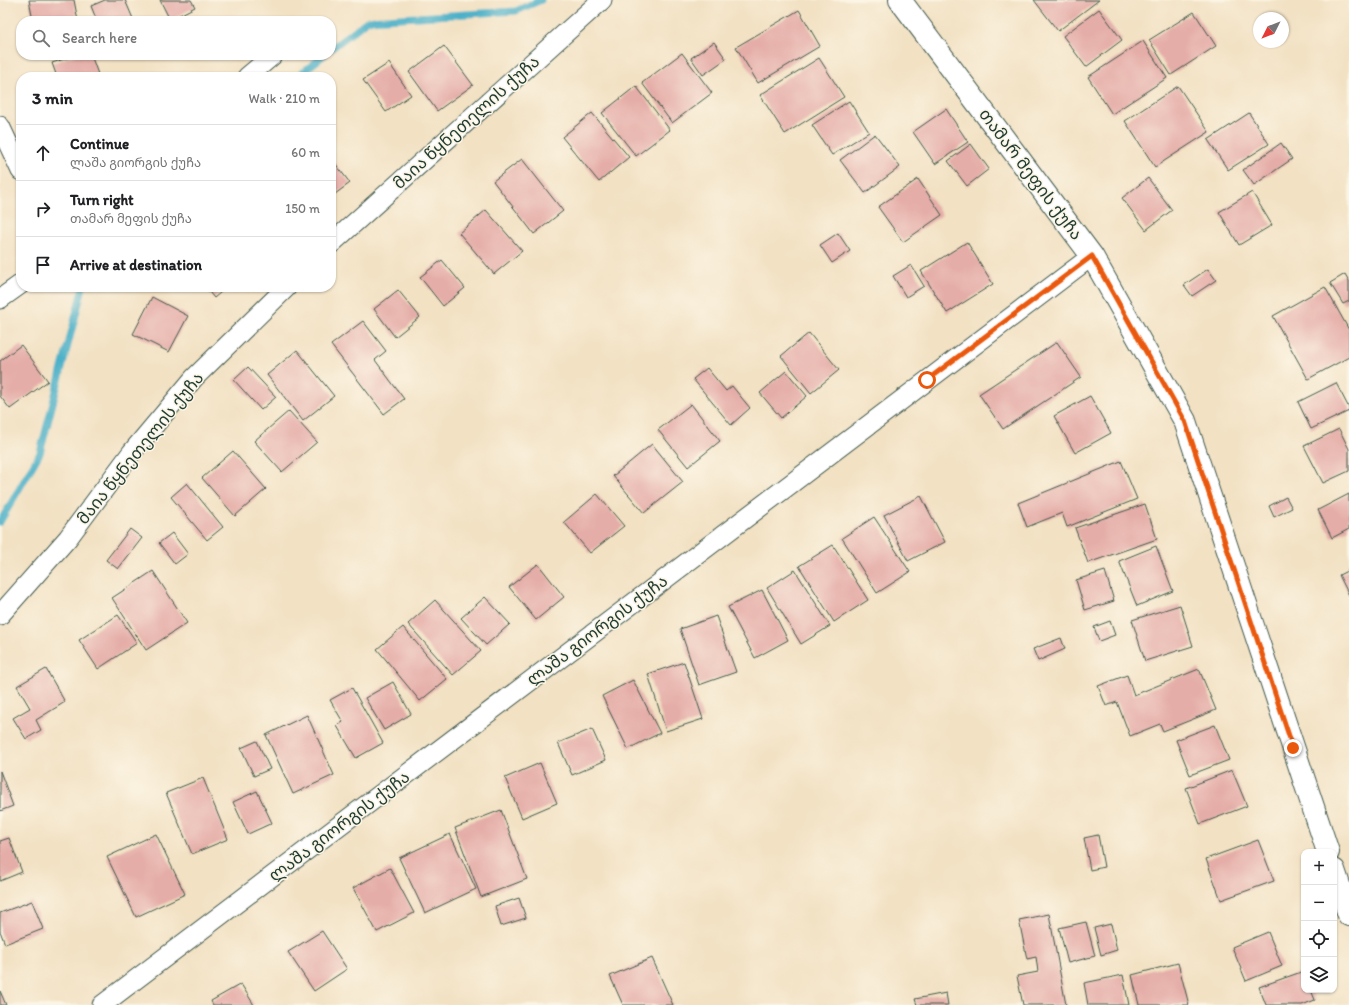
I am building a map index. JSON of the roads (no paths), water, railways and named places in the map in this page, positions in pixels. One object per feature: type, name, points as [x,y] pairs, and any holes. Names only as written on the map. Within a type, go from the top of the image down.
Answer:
[{"type":"street","name":"მაია წყნეთელის ქუჩა","points":[[336,240],[602,0]]},
{"type":"street","name":"თამარ მეფის ქუჩა","points":[[900,0],[1092,256],[1185,421],[1327,849]]},
{"type":"street","points":[[253,72],[267,60]]},
{"type":"street","points":[[0,126],[16,160]]},
{"type":"street","name":"ლაშა გიორგის ქუჩა","points":[[102,1005],[1092,256]]},
{"type":"street","points":[[0,299],[16,288]]},
{"type":"street","name":"მაია წყნეთელის ქუჩა","points":[[0,615],[68,538],[132,452],[194,378],[282,292]]},
{"type":"street","points":[[1337,879],[1349,915]]},
{"type":"waterway","points":[[336,45],[368,20],[516,11],[541,0]]},
{"type":"waterway","points":[[303,72],[318,60]]},
{"type":"waterway","points":[[0,522],[40,453],[82,292]]}]
